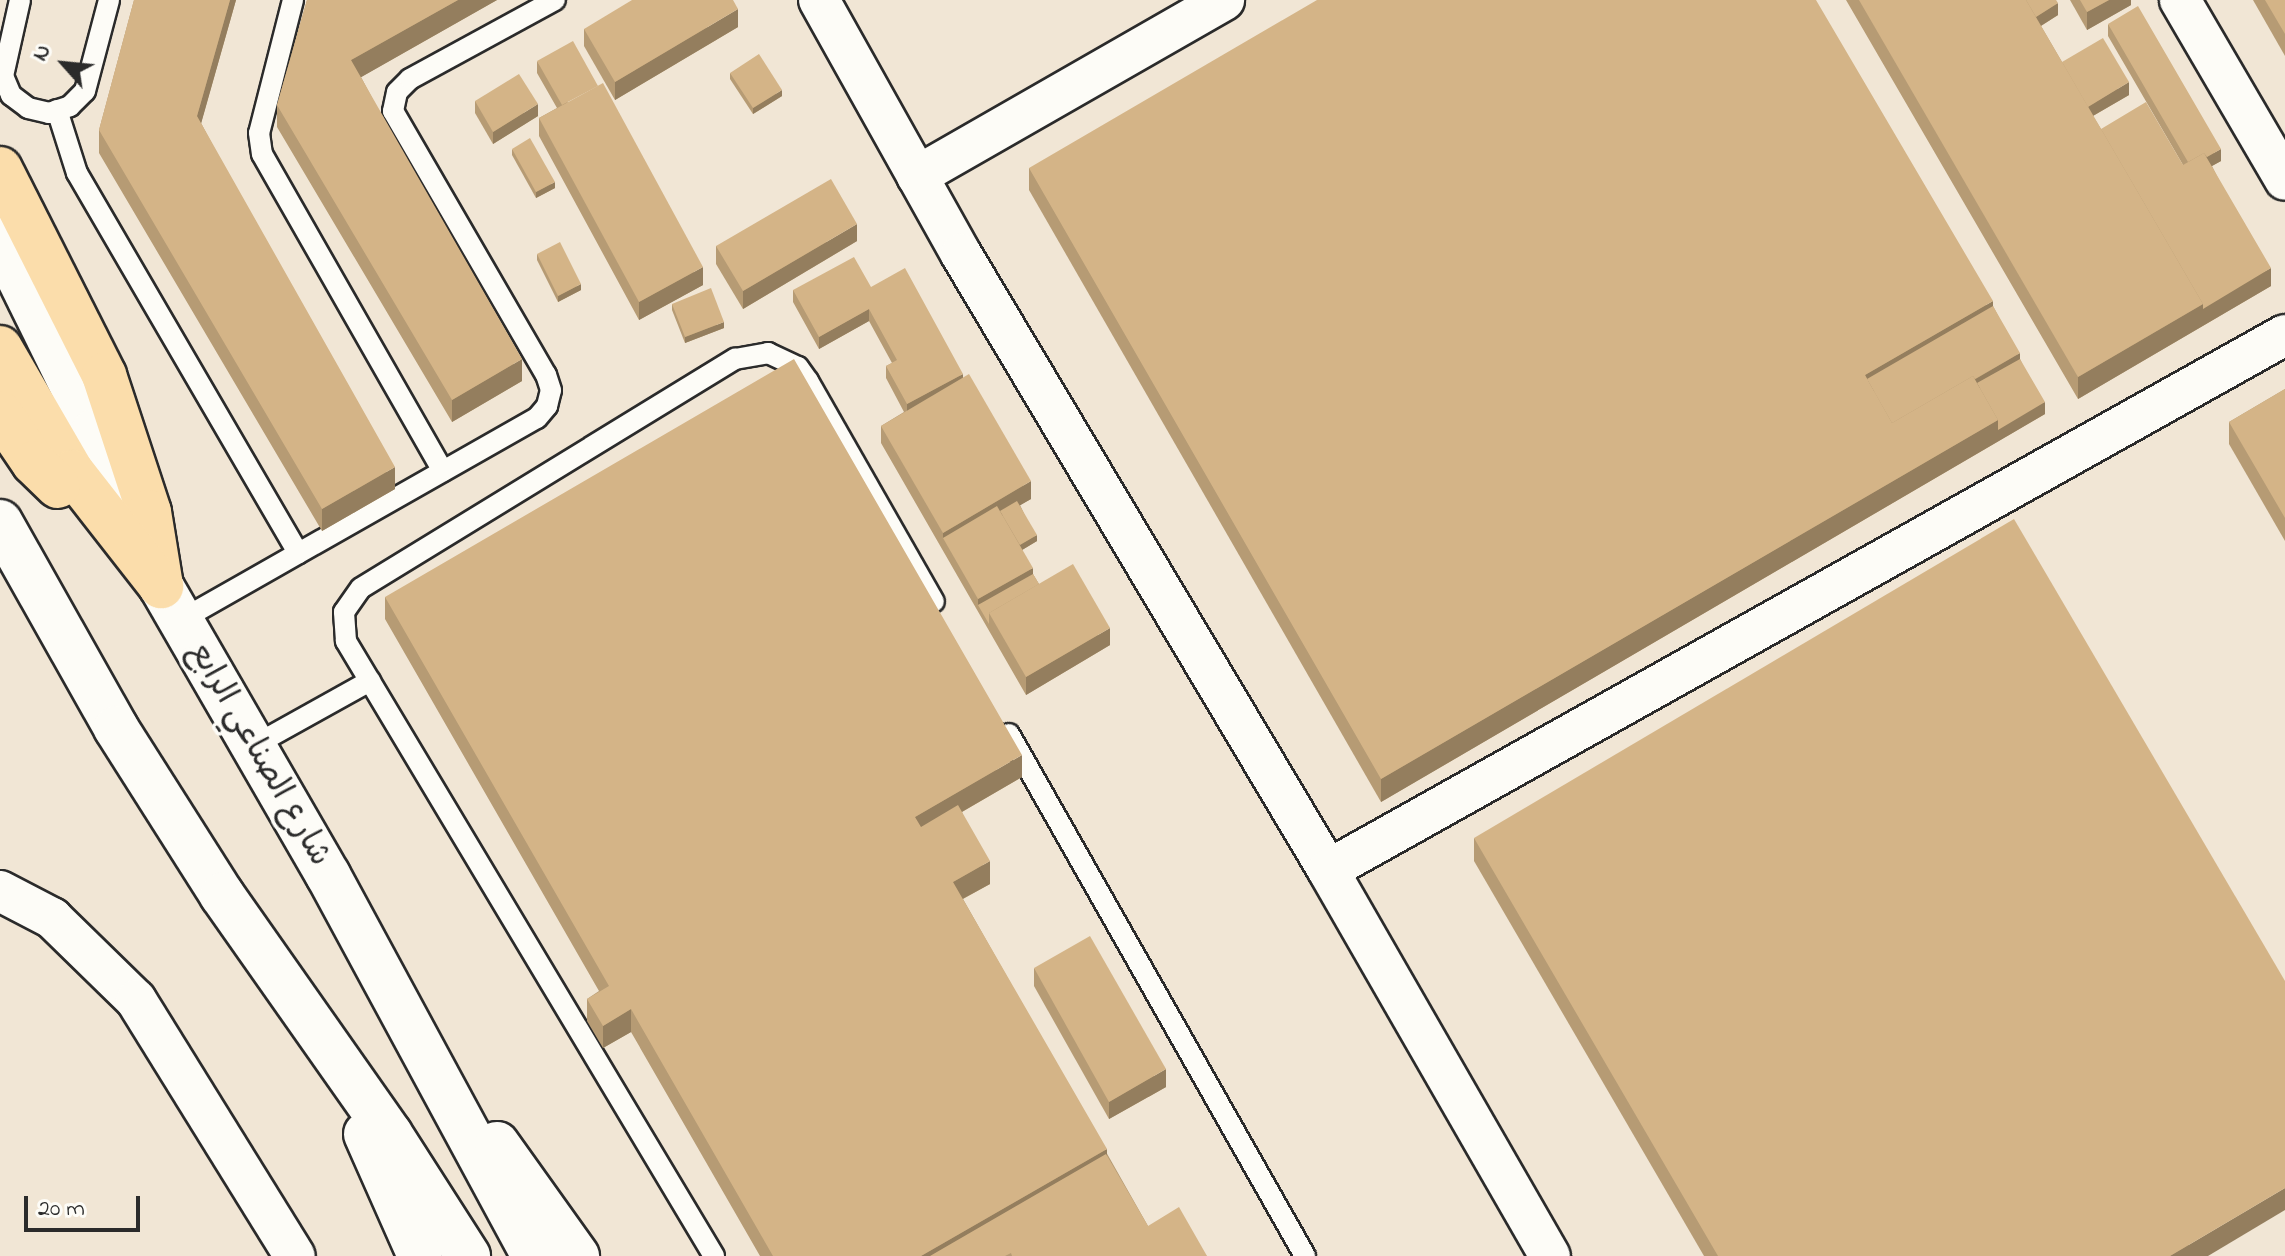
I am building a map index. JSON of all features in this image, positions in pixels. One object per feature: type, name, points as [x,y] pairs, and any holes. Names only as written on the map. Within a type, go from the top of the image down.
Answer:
[{"type":"main road","points":[[0,169],[104,375],[149,512],[171,603]]},
{"type":"main road","name":"شارع الصناعي الرابع","points":[[1,241],[171,603],[534,1256]]},
{"type":"main road","points":[[0,348],[105,520],[171,603]]},
{"type":"main road","points":[[0,413],[34,463],[67,495],[105,520]]},
{"type":"main road","points":[[0,522],[116,728],[222,895],[332,1051],[468,1256]]},
{"type":"main road","points":[[420,1047],[577,1256]]},
{"type":"main road","points":[[332,1051],[420,1256]]},
{"type":"street","points":[[819,0],[917,176],[1328,870],[1550,1256]]},
{"type":"street","points":[[917,176],[1224,0]]},
{"type":"street","points":[[2180,0],[2285,180]]},
{"type":"street","points":[[1328,870],[2285,335]]},
{"type":"street","points":[[0,891],[52,918],[136,1000],[295,1256]]},
{"type":"lane","points":[[20,0],[3,76],[11,95],[28,108],[57,110],[85,91],[109,0]]},
{"type":"lane","points":[[293,0],[259,133],[262,154],[443,471]]},
{"type":"lane","points":[[171,603],[298,553],[537,418],[551,390],[398,128],[395,102],[410,79],[555,0]]},
{"type":"lane","points":[[57,110],[77,173],[298,553]]},
{"type":"lane","points":[[714,1256],[370,681],[343,627],[350,599],[361,588],[735,359],[751,354],[784,358],[808,381],[942,617]]},
{"type":"lane","points":[[253,746],[370,681]]},
{"type":"lane","points":[[997,714],[1305,1256]]},
{"type":"building","points":[[134,0],[230,0],[197,116],[395,467],[322,509],[99,130]]},
{"type":"building","points":[[307,0],[458,0],[351,60],[522,359],[452,400],[277,105]]},
{"type":"building","points":[[632,0],[733,0],[738,9],[615,82],[584,29]]},
{"type":"building","points":[[1317,0],[1816,0],[1993,301],[1865,375],[1892,423],[1973,376],[1998,420],[1381,779],[1029,168]]},
{"type":"building","points":[[1859,0],[2026,0],[2203,304],[2078,377]]},
{"type":"building","points":[[2026,0],[2056,0],[2058,3],[2036,17]]},
{"type":"building","points":[[2080,0],[2109,0],[2087,12]]},
{"type":"building","points":[[2265,0],[2285,0],[2285,34]]},
{"type":"building","points":[[2138,6],[2221,149],[2207,157],[2204,153],[2188,162],[2108,24]]},
{"type":"building","points":[[2103,38],[2129,82],[2088,107],[2062,62]]},
{"type":"building","points":[[573,41],[598,86],[562,105],[537,61]]},
{"type":"building","points":[[759,54],[782,90],[753,108],[730,73]]},
{"type":"building","points":[[519,74],[538,104],[493,132],[475,101]]},
{"type":"building","points":[[603,83],[703,267],[639,302],[539,118]]},
{"type":"building","points":[[2146,102],[2183,165],[2204,153],[2271,268],[2203,309],[2203,304],[2101,129]]},
{"type":"building","points":[[530,138],[555,182],[536,192],[512,149]]},
{"type":"building","points":[[831,179],[857,224],[743,291],[716,246]]},
{"type":"building","points":[[560,242],[581,284],[558,296],[537,254]]},
{"type":"building","points":[[854,257],[871,287],[905,268],[963,374],[907,404],[886,366],[897,360],[869,309],[819,337],[793,290]]},
{"type":"building","points":[[711,288],[724,322],[685,337],[672,304]]},
{"type":"building","points":[[1993,306],[2020,353],[1892,423],[1867,379]]},
{"type":"building","points":[[794,359],[1022,755],[915,817],[921,827],[958,805],[990,861],[953,882],[1107,1149],[921,1256],[773,1256],[631,1009],[603,1026],[587,999],[609,986],[385,597]]},
{"type":"building","points":[[2020,359],[2045,402],[1998,430],[1998,420],[1977,383]]},
{"type":"building","points":[[969,374],[1031,481],[943,533],[881,426]]},
{"type":"building","points":[[2285,389],[2285,518],[2229,422]]},
{"type":"building","points":[[1017,501],[1037,535],[1020,545],[1000,511]]},
{"type":"building","points":[[997,506],[1033,568],[978,599],[943,538]]},
{"type":"building","points":[[2014,519],[2285,981],[2285,1188],[2170,1256],[1718,1256],[1474,838]]},
{"type":"building","points":[[1073,564],[1110,628],[1026,677],[989,613]]},
{"type":"building","points":[[1033,574],[1039,584],[989,613],[989,624],[978,605]]},
{"type":"building","points":[[1090,936],[1166,1069],[1109,1102],[1034,968]]},
{"type":"building","points":[[1106,1154],[1148,1226],[1179,1207],[1207,1256],[1012,1256],[1011,1253],[1005,1256],[930,1256]]}]
